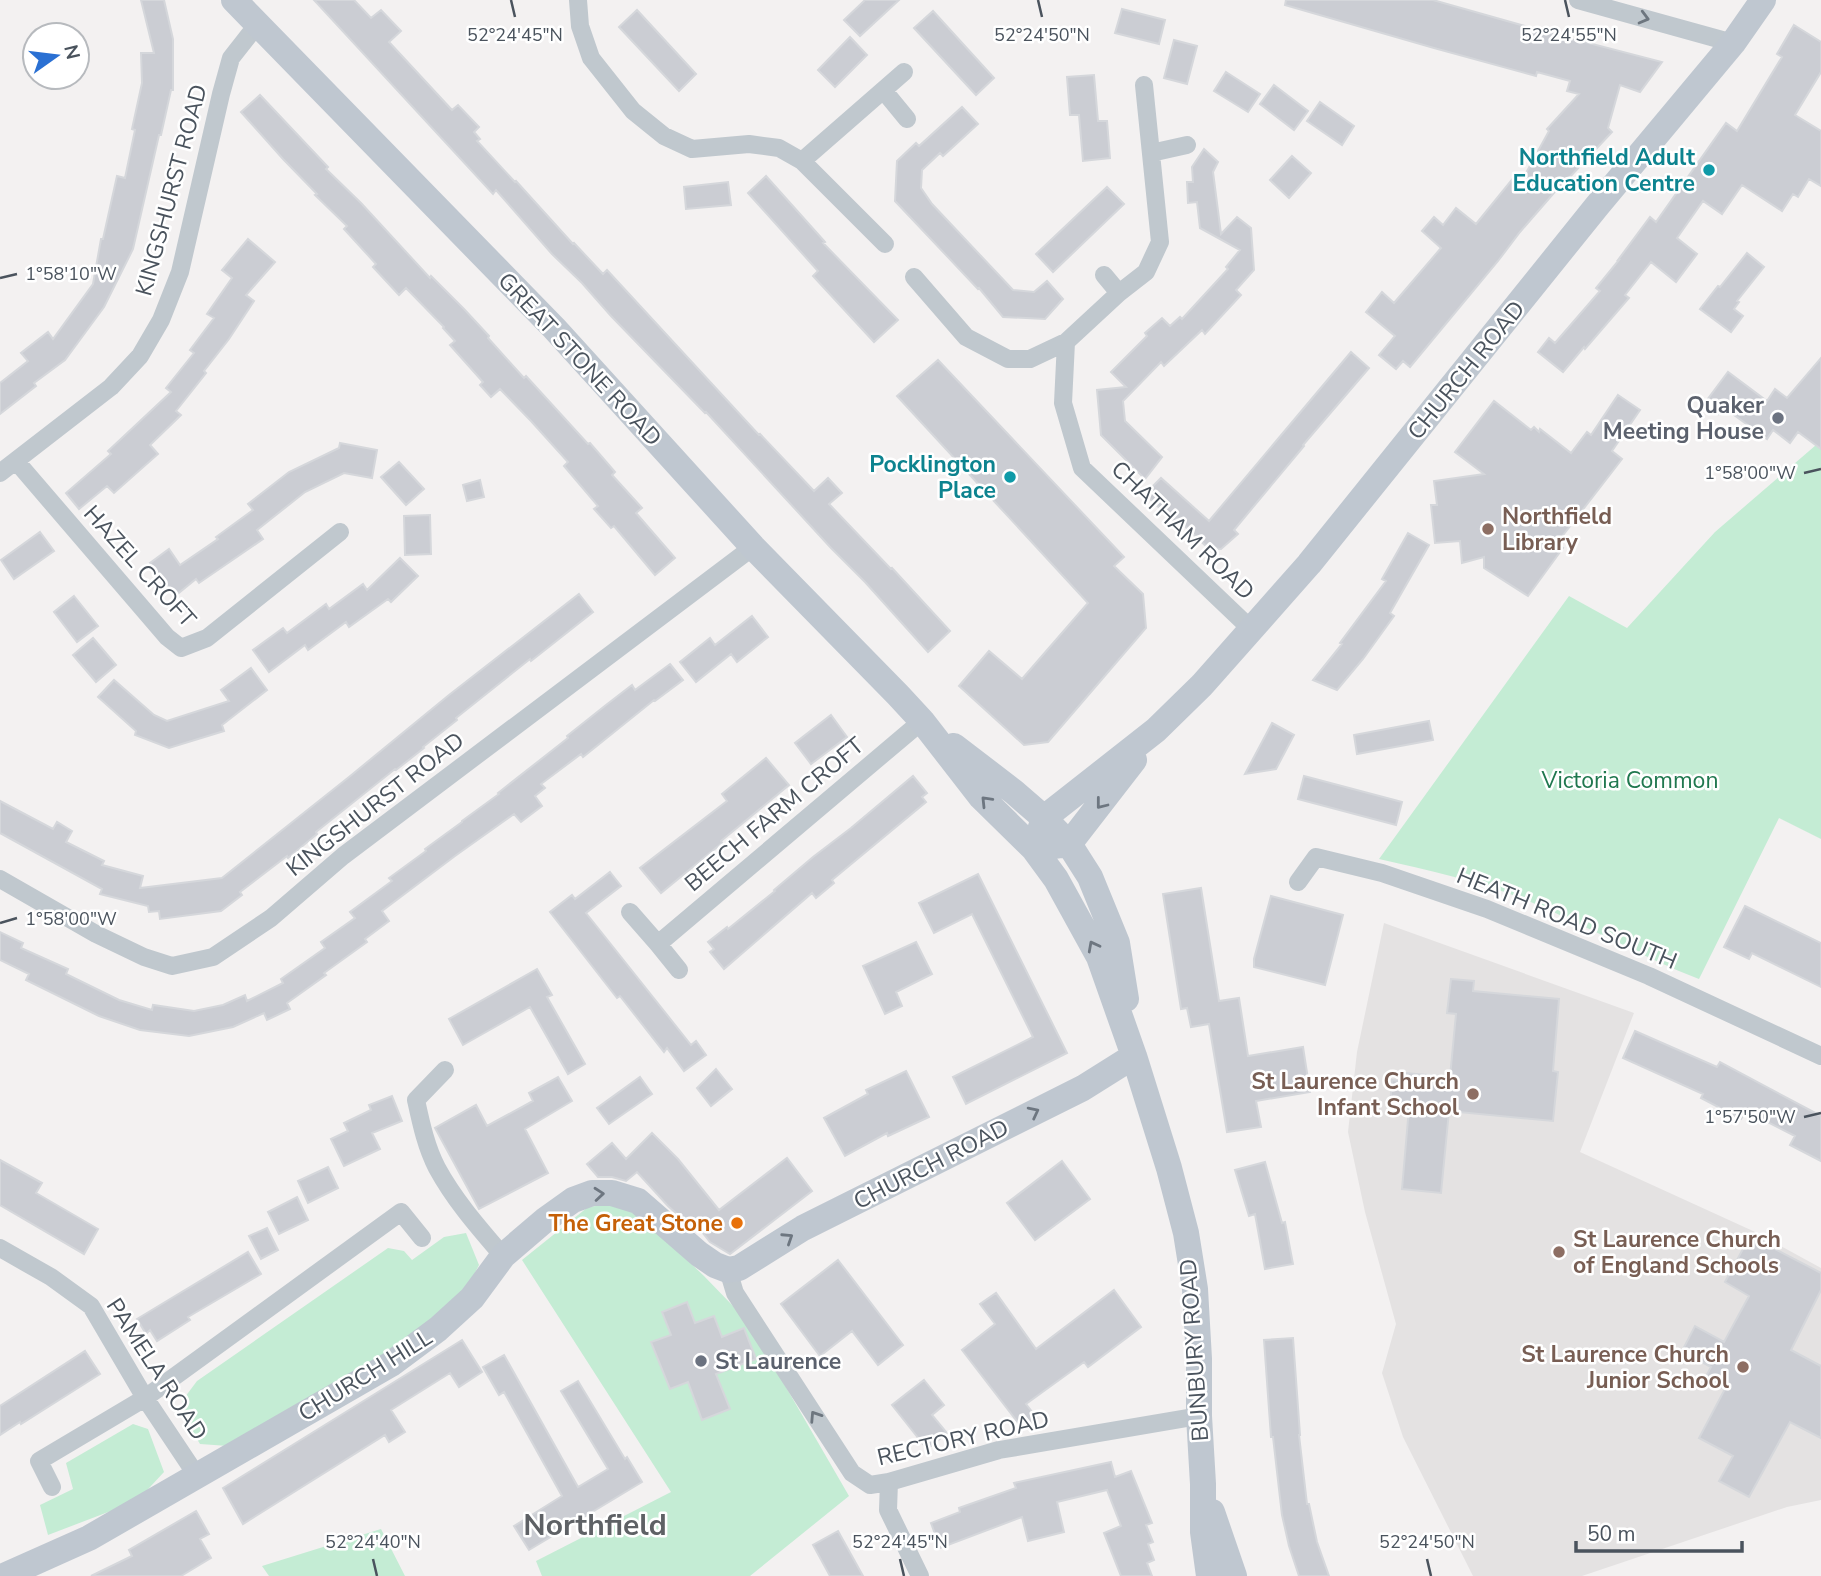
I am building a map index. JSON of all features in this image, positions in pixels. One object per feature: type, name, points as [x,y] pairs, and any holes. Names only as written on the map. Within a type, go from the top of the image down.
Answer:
[{"type":"street","name":"GREAT STONE ROAD","points":[[234,0],[554,328],[753,547],[922,721],[981,797],[1034,849]]},
{"type":"street","points":[[578,0],[580,26],[591,58],[633,111],[664,136],[692,149],[749,144],[779,148],[803,161],[884,244]]},
{"type":"street","points":[[1578,0],[1733,43]]},
{"type":"street","name":"CHURCH ROAD","points":[[1044,818],[1156,730],[1252,630],[1357,506],[1597,206],[1733,43],[1763,0]]},
{"type":"street","name":"KINGSHURST ROAD","points":[[0,473],[111,387],[140,356],[161,320],[180,272],[231,58],[249,35],[260,27]]},
{"type":"street","points":[[803,161],[904,72]]},
{"type":"street","points":[[914,277],[966,337],[1008,359],[1030,359],[1066,342],[1146,272],[1160,243],[1144,85]]},
{"type":"street","points":[[884,91],[907,120]]},
{"type":"street","points":[[1151,153],[1187,145]]},
{"type":"street","points":[[1104,275],[1119,293]]},
{"type":"street","name":"CHATHAM ROAD","points":[[1066,342],[1063,403],[1082,468],[1252,630]]},
{"type":"street","name":"HAZEL CROFT","points":[[16,461],[167,637],[181,649],[207,638],[340,532]]},
{"type":"street","name":"KINGSHURST ROAD","points":[[0,879],[96,934],[144,957],[172,966],[212,957],[271,918],[343,856],[753,547]]},
{"type":"street","name":"GREAT STONE ROAD","points":[[922,721],[1044,818]]},
{"type":"street","name":"BEECH FARM CROFT","points":[[658,944],[922,721]]},
{"type":"street","name":"CHURCH ROAD","points":[[1069,844],[1156,730]]},
{"type":"street","points":[[1034,849],[1044,818],[1069,844],[1095,886],[1117,943],[1134,1056]]},
{"type":"street","points":[[1034,849],[1069,844]]},
{"type":"street","points":[[1034,849],[1056,879],[1099,957],[1134,1056]]},
{"type":"street","name":"HEATH ROAD SOUTH","points":[[1298,882],[1316,858],[1382,873],[1486,909],[1636,970],[1821,1056]]},
{"type":"street","points":[[630,912],[680,970]]},
{"type":"street","name":"CHURCH ROAD","points":[[728,1270],[756,1259],[803,1228],[1083,1087],[1134,1056]]},
{"type":"street","name":"BUNBURY ROAD","points":[[1134,1056],[1169,1168],[1186,1233],[1195,1289],[1203,1532],[1209,1576]]},
{"type":"street","points":[[445,1070],[415,1100],[422,1131],[436,1166],[465,1212],[503,1256]]},
{"type":"street","name":"CHURCH HILL","points":[[4,1576],[89,1538],[391,1364],[438,1329],[472,1298],[503,1256],[573,1199],[592,1193],[612,1193],[638,1201],[699,1254],[728,1270]]},
{"type":"street","points":[[52,1488],[39,1461],[145,1398],[401,1212],[422,1238]]},
{"type":"street","name":"PAMELA ROAD","points":[[0,1248],[51,1277],[90,1306],[145,1398],[197,1476]]},
{"type":"street","name":"RECTORY ROAD","points":[[728,1270],[735,1293],[852,1473],[870,1485],[999,1450],[1199,1416]]},
{"type":"street","points":[[889,1482],[888,1510],[920,1576]]},
{"type":"street","name":"BUNBURY ROAD","points":[[1203,1484],[1234,1576]]},
{"type":"shaded area","name":"St Laurence Church of England Schools","points":[[1384,923],[1634,1013],[1580,1152],[1753,1231],[1821,1268],[1821,1273],[1750,1237],[1725,1282],[1749,1296],[1724,1342],[1695,1326],[1682,1351],[1711,1367],[1705,1378],[1725,1389],[1699,1437],[1733,1456],[1720,1480],[1766,1408],[1821,1438],[1821,1500],[1787,1507],[1582,1576],[1473,1576],[1403,1437],[1382,1373],[1396,1324],[1365,1212],[1348,1132],[1357,1052]],"holes":[[[1451,979],[1474,981],[1473,991],[1524,1068],[1557,1072],[1553,1121],[1390,1106],[1392,1081],[1405,1082],[1407,1073],[1450,1077],[1456,1014],[1447,1013]]]},
{"type":"shaded area","name":"St Laurence Church of England Schools","points":[[1821,1290],[1821,1366],[1795,1352],[1784,1371],[1787,1312]]},
{"type":"green space","name":"Victoria Common","points":[[1821,438],[1821,839],[1779,818],[1699,979],[1554,912],[1496,889],[1379,859],[1569,596],[1627,628],[1715,532]]},
{"type":"green space","points":[[611,1204],[638,1213],[733,1306],[757,1337],[849,1496],[750,1576],[542,1576],[536,1561],[671,1492],[522,1260],[588,1207]]},
{"type":"green space","points":[[466,1233],[479,1265],[464,1294],[392,1351],[228,1446],[200,1444],[188,1424],[182,1401],[197,1381],[388,1248],[404,1251],[412,1260],[444,1237]]},
{"type":"green space","points":[[133,1424],[148,1429],[164,1472],[137,1501],[48,1535],[40,1505],[73,1489],[66,1463]]},
{"type":"green space","points":[[381,1529],[405,1576],[269,1576],[262,1566]]},
{"type":"building","points":[[141,0],[164,0],[173,39],[173,90],[159,135],[133,249],[104,307],[65,360],[34,383],[36,386],[0,414],[0,383],[28,361],[21,353],[48,332],[53,339],[93,284],[117,176],[125,178],[135,130],[132,129],[142,83],[141,53],[154,53]]},
{"type":"building","points":[[314,0],[354,0],[371,18],[381,10],[401,31],[389,42],[452,110],[458,105],[479,127],[474,132],[480,139],[477,141],[603,274],[607,270],[814,491],[828,478],[842,493],[829,504],[950,631],[928,652],[706,412],[552,254],[496,190],[493,194]]},
{"type":"building","points":[[865,0],[899,0],[860,36],[844,20]]},
{"type":"building","points":[[1286,0],[1433,0],[1662,62],[1640,92],[1620,85],[1608,128],[1612,132],[1520,232],[1410,367],[1403,361],[1396,369],[1379,355],[1395,336],[1366,312],[1382,292],[1394,303],[1441,248],[1422,231],[1434,217],[1443,225],[1456,208],[1476,224],[1514,177],[1521,182],[1549,131],[1547,129],[1579,94],[1567,91],[1570,81],[1537,72],[1536,76],[1434,48],[1285,5]]},
{"type":"building","points":[[1122,9],[1165,20],[1159,44],[1115,33]]},
{"type":"building","points":[[637,10],[696,74],[679,91],[619,27]]},
{"type":"building","points":[[933,11],[994,78],[976,95],[914,28]]},
{"type":"building","points":[[1794,25],[1821,42],[1821,72],[1795,115],[1821,131],[1821,186],[1809,179],[1798,197],[1793,194],[1782,211],[1742,185],[1722,214],[1703,201],[1677,238],[1697,254],[1676,282],[1651,262],[1625,295],[1629,298],[1563,372],[1538,352],[1549,338],[1555,343],[1600,291],[1596,288],[1650,217],[1656,222],[1726,123],[1737,131],[1782,57],[1777,54]]},
{"type":"building","points":[[850,37],[867,55],[835,87],[818,70]]},
{"type":"building","points":[[1174,40],[1197,46],[1187,84],[1164,78]]},
{"type":"building","points":[[1226,72],[1260,94],[1248,112],[1214,91]]},
{"type":"building","points":[[1094,75],[1098,121],[1107,121],[1110,158],[1083,161],[1079,115],[1070,115],[1067,77]]},
{"type":"building","points":[[1274,85],[1308,111],[1294,130],[1260,104]]},
{"type":"building","points":[[260,95],[328,167],[326,169],[430,278],[431,276],[464,309],[524,378],[526,376],[588,444],[590,443],[615,472],[612,475],[642,508],[636,513],[675,558],[655,575],[614,526],[611,528],[594,509],[598,506],[564,466],[568,462],[531,421],[500,389],[491,397],[480,385],[483,382],[450,345],[455,341],[444,327],[406,288],[399,295],[373,267],[376,264],[344,229],[347,226],[315,195],[317,194],[241,112]]},
{"type":"building","points":[[1320,102],[1354,126],[1342,145],[1307,121]]},
{"type":"building","points":[[962,107],[978,124],[943,156],[940,153],[922,170],[921,188],[932,204],[1013,290],[1034,292],[1047,281],[1063,299],[1045,319],[1003,317],[979,288],[895,201],[897,161],[916,143],[919,146]]},
{"type":"building","points":[[1204,149],[1218,162],[1213,172],[1221,234],[1237,217],[1251,228],[1254,270],[1236,290],[1241,295],[1205,334],[1202,330],[1164,366],[1161,362],[1123,401],[1125,421],[1162,457],[1145,479],[1101,435],[1097,390],[1126,387],[1111,372],[1162,318],[1170,326],[1180,317],[1182,319],[1228,269],[1226,267],[1240,250],[1200,228],[1197,202],[1188,203],[1187,182],[1193,182],[1192,167]]},
{"type":"building","points":[[1292,156],[1311,173],[1289,198],[1270,180]]},
{"type":"building","points":[[766,176],[825,242],[823,243],[898,320],[874,342],[813,276],[818,271],[748,193]]},
{"type":"building","points":[[728,182],[731,205],[686,209],[684,187]]},
{"type":"building","points":[[1107,187],[1124,204],[1053,272],[1036,254]]},
{"type":"building","points":[[248,239],[275,262],[246,295],[254,301],[204,371],[206,373],[176,411],[181,415],[150,445],[158,454],[114,493],[107,486],[79,509],[66,493],[111,454],[108,451],[171,392],[166,388],[194,353],[190,350],[214,318],[207,314],[232,278],[222,270]]},
{"type":"building","points":[[1747,253],[1764,267],[1737,301],[1739,302],[1734,309],[1743,316],[1731,332],[1700,309]]},
{"type":"building","points":[[1351,352],[1369,368],[1234,530],[1238,534],[1221,549],[1208,548],[1177,519],[1174,522],[1145,494],[1161,478],[1209,521]]},
{"type":"building","points":[[1821,358],[1821,449],[1798,432],[1790,443],[1773,430],[1767,439],[1723,407],[1718,414],[1704,404],[1728,372],[1767,401],[1775,389],[1787,398]]},
{"type":"building","name":"Pocklington Place","points":[[938,360],[1124,557],[1114,566],[1143,594],[1146,628],[1048,742],[1024,745],[959,686],[989,651],[1022,679],[1088,603],[897,396]]},
{"type":"building","points":[[1618,395],[1640,410],[1612,451],[1622,459],[1557,543],[1563,548],[1528,596],[1484,568],[1484,557],[1462,563],[1460,541],[1435,543],[1431,505],[1437,505],[1434,481],[1484,474],[1455,452],[1494,401],[1531,430],[1534,427],[1539,432],[1540,429],[1571,453],[1587,432],[1591,435]]},
{"type":"building","points":[[340,443],[377,450],[372,478],[344,473],[305,492],[257,530],[263,539],[199,583],[196,579],[175,596],[150,563],[169,549],[180,565],[218,539],[216,537],[253,510],[248,504],[289,472],[339,448]]},
{"type":"building","points":[[399,462],[424,489],[406,505],[381,477]]},
{"type":"building","points":[[480,480],[484,497],[467,501],[463,485]]},
{"type":"building","points":[[430,515],[431,554],[405,555],[404,516]]},
{"type":"building","points":[[40,532],[54,551],[14,579],[1,560]]},
{"type":"building","points":[[1408,533],[1429,545],[1390,613],[1394,616],[1337,690],[1313,680],[1386,581],[1382,579]]},
{"type":"building","points":[[400,558],[418,576],[391,602],[388,599],[349,627],[346,622],[308,650],[305,645],[269,672],[253,650],[283,628],[287,633],[326,604],[329,609],[363,584],[367,590]]},
{"type":"building","points":[[579,594],[593,612],[456,718],[457,720],[424,748],[316,832],[317,834],[288,858],[287,856],[240,892],[242,895],[221,911],[160,919],[159,911],[149,912],[148,906],[100,894],[102,889],[0,833],[0,801],[53,829],[57,822],[72,831],[66,842],[104,861],[102,865],[143,876],[140,888],[222,878]]},
{"type":"building","points":[[74,596],[98,626],[77,642],[54,612]]},
{"type":"building","points":[[752,616],[768,637],[737,662],[731,654],[696,682],[680,662],[710,638],[715,645]]},
{"type":"building","points":[[93,638],[116,665],[96,682],[73,655]]},
{"type":"building","points":[[670,664],[683,680],[583,757],[581,754],[541,784],[545,788],[535,796],[542,806],[521,822],[514,814],[382,911],[389,921],[365,939],[367,942],[287,1003],[290,1009],[267,1020],[264,1013],[233,1027],[189,1036],[140,1030],[99,1016],[26,980],[29,974],[0,960],[0,932],[23,943],[21,948],[68,969],[66,974],[119,1000],[152,1010],[153,1005],[194,1011],[223,1005],[245,995],[247,1001],[283,983],[281,979],[325,948],[321,942],[355,918],[350,912],[392,881],[389,878],[499,794],[632,685],[635,690]]},
{"type":"building","points":[[251,668],[267,690],[222,725],[224,731],[169,748],[135,735],[136,731],[98,697],[114,680],[154,715],[167,721],[229,701],[221,690]]},
{"type":"building","points":[[831,715],[847,737],[811,764],[795,743]]},
{"type":"building","points":[[1429,721],[1433,740],[1357,754],[1354,735]]},
{"type":"building","points":[[1272,723],[1294,735],[1276,769],[1245,774]]},
{"type":"building","points":[[766,758],[789,785],[661,893],[640,868],[727,801],[722,794]]},
{"type":"building","points":[[913,776],[927,793],[922,797],[926,802],[832,880],[834,883],[816,898],[812,893],[724,969],[710,952],[714,949],[708,942],[775,891]]},
{"type":"building","points":[[1304,776],[1402,802],[1396,825],[1298,799]]},
{"type":"building","points":[[610,872],[621,886],[586,913],[691,1045],[696,1041],[706,1055],[684,1071],[667,1048],[664,1052],[620,996],[617,998],[550,912],[572,895],[575,899]]},
{"type":"building","points":[[978,874],[1067,1053],[966,1104],[953,1077],[1033,1037],[972,914],[934,933],[919,903]]},
{"type":"building","points":[[1201,888],[1219,1001],[1239,998],[1248,1056],[1303,1047],[1310,1092],[1256,1101],[1261,1127],[1227,1132],[1209,1024],[1191,1027],[1187,1008],[1181,1009],[1163,894]]},
{"type":"building","points":[[1271,896],[1343,915],[1325,985],[1254,967]]},
{"type":"building","points":[[1745,906],[1821,943],[1821,987],[1752,953],[1749,959],[1724,947]]},
{"type":"building","points":[[916,942],[932,974],[896,992],[902,1006],[885,1014],[863,966]]},
{"type":"building","points":[[537,969],[552,995],[547,997],[585,1064],[568,1074],[530,1007],[463,1045],[449,1019]]},
{"type":"building","name":"St Laurence Church Infant School","points":[[1451,979],[1474,981],[1473,991],[1559,999],[1553,1071],[1558,1072],[1553,1121],[1449,1111],[1441,1193],[1402,1189],[1409,1108],[1390,1106],[1392,1080],[1405,1082],[1406,1073],[1450,1077],[1456,1014],[1447,1013]]},
{"type":"building","points":[[1635,1031],[1717,1067],[1720,1062],[1821,1116],[1821,1161],[1790,1145],[1795,1136],[1746,1111],[1741,1119],[1701,1098],[1703,1094],[1623,1058]]},
{"type":"building","points":[[716,1069],[732,1089],[711,1106],[697,1088]]},
{"type":"building","points":[[906,1071],[929,1117],[888,1136],[887,1133],[845,1156],[824,1118],[868,1094],[866,1090]]},
{"type":"building","points":[[558,1077],[572,1101],[525,1129],[548,1173],[479,1209],[435,1128],[476,1105],[487,1126],[533,1101],[529,1093]]},
{"type":"building","points":[[640,1077],[652,1094],[609,1124],[597,1108]]},
{"type":"building","points":[[392,1096],[402,1121],[372,1133],[380,1149],[344,1166],[331,1139],[348,1131],[344,1123],[371,1110],[369,1105]]},
{"type":"building","points":[[652,1133],[678,1159],[719,1210],[787,1158],[812,1191],[730,1254],[710,1242],[691,1218],[686,1222],[637,1172],[626,1181],[598,1177],[587,1164],[612,1143],[626,1159]]},
{"type":"building","points":[[0,1160],[42,1183],[36,1193],[98,1229],[84,1254],[0,1205]]},
{"type":"building","points":[[1062,1161],[1090,1199],[1035,1240],[1007,1203]]},
{"type":"building","points":[[1265,1162],[1282,1223],[1285,1222],[1293,1264],[1265,1269],[1255,1214],[1249,1216],[1235,1170]]},
{"type":"building","points":[[328,1167],[338,1188],[308,1203],[298,1181]]},
{"type":"building","points":[[297,1197],[308,1220],[279,1234],[268,1212]]},
{"type":"building","points":[[267,1228],[278,1250],[261,1259],[249,1236]]},
{"type":"building","name":"St Laurence Church Junior School","points":[[1750,1236],[1821,1273],[1821,1290],[1791,1350],[1821,1366],[1821,1438],[1790,1422],[1749,1497],[1719,1481],[1733,1456],[1699,1438],[1725,1389],[1705,1378],[1711,1367],[1682,1351],[1695,1326],[1724,1342],[1749,1296],[1725,1282]]},
{"type":"building","points":[[248,1252],[261,1274],[188,1317],[190,1320],[157,1341],[150,1330],[146,1334],[137,1319]]},
{"type":"building","points":[[838,1260],[903,1345],[878,1365],[852,1331],[820,1356],[781,1304]]},
{"type":"building","points":[[1114,1290],[1141,1327],[1088,1367],[1084,1362],[1026,1404],[1037,1418],[1023,1429],[962,1350],[995,1324],[980,1304],[996,1293],[1036,1349]]},
{"type":"building","name":"St Laurence","points":[[687,1302],[695,1323],[714,1316],[722,1337],[744,1328],[756,1359],[716,1374],[730,1409],[702,1420],[688,1382],[670,1389],[651,1342],[671,1335],[662,1312]]},
{"type":"building","points":[[1293,1338],[1299,1435],[1307,1504],[1329,1576],[1299,1576],[1282,1515],[1271,1437],[1264,1340]]},
{"type":"building","points":[[462,1340],[482,1372],[459,1387],[450,1373],[391,1410],[405,1432],[389,1442],[385,1435],[243,1524],[223,1488]]},
{"type":"building","points":[[85,1351],[100,1374],[0,1435],[0,1406]]},
{"type":"building","points":[[504,1355],[578,1487],[608,1469],[561,1391],[578,1381],[642,1482],[529,1550],[514,1526],[562,1496],[504,1392],[499,1395],[483,1367]]},
{"type":"building","points":[[924,1380],[944,1405],[932,1415],[947,1433],[927,1449],[892,1405]]},
{"type":"building","points":[[1111,1462],[1115,1477],[1131,1471],[1152,1523],[1146,1525],[1153,1542],[1148,1544],[1154,1560],[1147,1563],[1152,1576],[1121,1576],[1104,1533],[1121,1526],[1107,1490],[1057,1502],[1064,1532],[1028,1541],[1022,1517],[940,1548],[931,1523],[960,1512],[959,1508],[1016,1488],[1014,1483]]},
{"type":"building","points":[[196,1511],[209,1534],[200,1539],[211,1558],[181,1576],[91,1576],[132,1556],[129,1550]]},
{"type":"building","points":[[838,1531],[863,1576],[830,1576],[813,1545]]},
{"type":"place","name":"Northfield Adult Education Centre","points":[[1709,170]]},
{"type":"place","name":"Quaker Meeting House","points":[[1778,418]]},
{"type":"place","name":"Pocklington Place","points":[[1010,477]]},
{"type":"place","name":"Northfield Library","points":[[1488,529]]},
{"type":"place","name":"St Laurence Church Infant School","points":[[1473,1094]]},
{"type":"place","name":"The Great Stone","points":[[737,1223]]},
{"type":"place","name":"St Laurence Church of England Schools","points":[[1559,1252]]},
{"type":"place","name":"St Laurence","points":[[701,1361]]},
{"type":"place","name":"St Laurence Church Junior School","points":[[1743,1367]]},
{"type":"district","name":"Northfield","points":[[595,1525]]}]
